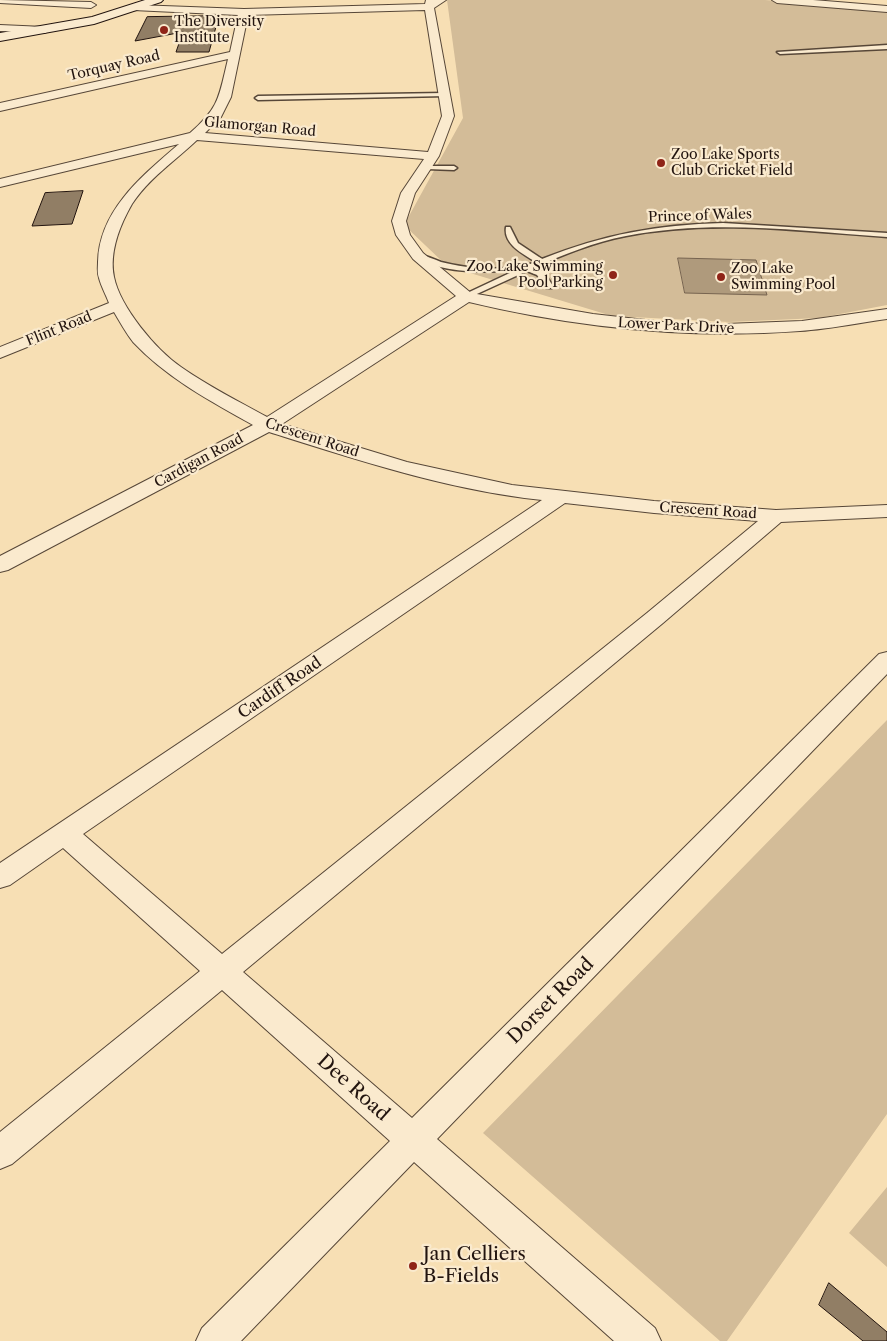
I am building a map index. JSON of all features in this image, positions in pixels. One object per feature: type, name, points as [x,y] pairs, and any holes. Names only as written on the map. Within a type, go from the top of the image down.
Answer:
[{"type":"main road","points":[[0,37],[94,20],[157,0]]},
{"type":"street","points":[[0,0],[91,5]]},
{"type":"street","points":[[136,8],[244,12],[430,4],[441,0]]},
{"type":"street","points":[[777,0],[887,9]]},
{"type":"street","points":[[430,4],[448,116],[430,161],[408,193],[399,222],[402,235],[418,256],[466,297]]},
{"type":"street","name":"Crescent Road","points":[[244,12],[225,97],[220,109],[132,195],[114,225],[106,251],[106,276],[118,305],[138,337],[153,354],[172,370],[267,425],[402,467],[482,486],[654,507],[776,516],[887,511]]},
{"type":"street","points":[[0,28],[46,30]]},
{"type":"street","name":"Torquay Road","points":[[0,106],[234,54]]},
{"type":"street","name":"Glamorgan Road","points":[[0,183],[194,136],[430,161]]},
{"type":"street","name":"Lower Park Drive","points":[[466,297],[492,303],[594,319],[672,328],[725,330],[802,326],[887,314]]},
{"type":"street","name":"Cardigan Road","points":[[0,565],[267,425],[466,297]]},
{"type":"street","name":"Flint Road","points":[[0,353],[118,305]]},
{"type":"street","name":"Cardiff Road","points":[[0,877],[561,497]]},
{"type":"street","points":[[0,1153],[776,516]]},
{"type":"street","name":"Dorset Road","points":[[215,1341],[887,660]]},
{"type":"street","name":"Dee Road","points":[[65,834],[642,1341]]},
{"type":"lane","points":[[780,52],[887,47]]},
{"type":"lane","points":[[258,98],[444,95]]},
{"type":"lane","points":[[430,161],[454,168]]},
{"type":"lane","name":"Prince of Wales","points":[[466,297],[542,262],[602,240],[661,228],[759,226],[887,235]]},
{"type":"lane","points":[[508,228],[509,236],[518,248],[542,262]]},
{"type":"lane","points":[[418,256],[461,268],[527,269],[540,274],[549,286]]},
{"type":"shaded area","points":[[447,0],[765,0],[887,10],[887,305],[819,318],[729,322],[612,316],[447,266],[404,225],[463,118]]},
{"type":"shaded area","name":"Zoo Lake Swimming Pool","points":[[678,258],[756,260],[767,295],[685,293]]},
{"type":"shaded area","points":[[887,720],[887,1114],[727,1341],[720,1341],[483,1133]]},
{"type":"shaded area","points":[[887,1187],[887,1267],[849,1233]]},
{"type":"building","points":[[219,16],[209,52],[176,52],[183,32],[135,41],[147,17]]},
{"type":"building","points":[[83,191],[72,224],[32,226],[45,193]]},
{"type":"building","points":[[829,1283],[887,1332],[887,1341],[863,1341],[819,1305]]},
{"type":"place","name":"The Diversity Institute","points":[[164,30]]},
{"type":"place","name":"Zoo Lake Sports Club Cricket Field","points":[[661,163]]},
{"type":"place","name":"Zoo Lake Swimming Pool Parking","points":[[613,275]]},
{"type":"place","name":"Zoo Lake Swimming Pool","points":[[721,277]]},
{"type":"place","name":"Jan Celliers B-Fields","points":[[413,1266]]}]
